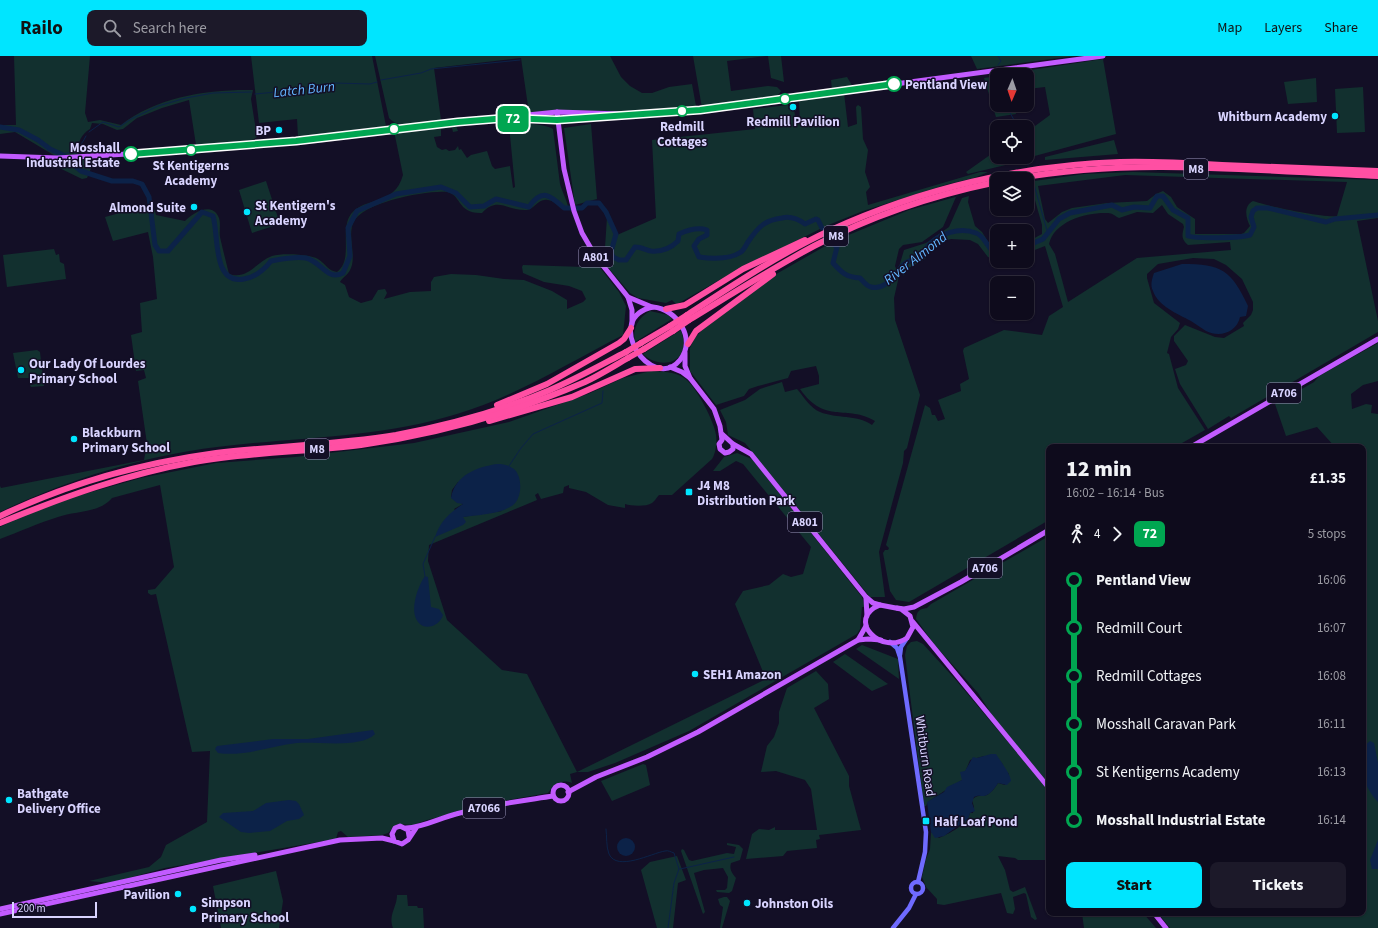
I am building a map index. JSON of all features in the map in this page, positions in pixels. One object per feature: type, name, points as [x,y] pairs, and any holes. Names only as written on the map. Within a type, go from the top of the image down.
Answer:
[{"type":"highway","name":"M8","points":[[666,309],[684,305],[743,269],[864,212],[932,193],[1032,171],[1119,162],[1378,171]]},
{"type":"highway","name":"M8","points":[[1034,176],[1074,170],[1142,167],[1378,176]]},
{"type":"highway","name":"M8","points":[[359,445],[412,437],[472,423],[533,402],[586,381],[671,328],[815,245],[847,230],[915,204],[960,190],[990,184]]},
{"type":"highway","name":"M8","points":[[688,318],[747,277],[817,237],[865,216],[932,193]]},
{"type":"highway","name":"M8","points":[[688,344],[696,331],[770,275],[847,230]]},
{"type":"highway","name":"M8","points":[[429,428],[485,410],[534,390],[619,343],[630,328]]},
{"type":"highway","name":"M8","points":[[0,516],[62,490],[105,476],[154,464],[215,454],[357,440],[429,428],[486,413],[546,392],[627,355]]},
{"type":"highway","name":"M8","points":[[0,523],[71,494],[126,477],[194,462],[416,438],[470,426],[572,397],[635,369],[660,368]]},
{"type":"main road","points":[[507,118],[700,110],[1103,56]]},
{"type":"main road","points":[[0,156],[68,158],[163,152],[288,142],[436,124],[545,114],[557,116]]},
{"type":"main road","name":"A801","points":[[557,116],[565,177],[573,208],[582,233],[596,257],[628,297],[632,310],[630,328],[631,338],[639,355],[645,362],[653,367],[660,368]]},
{"type":"main road","name":"A801","points":[[628,297],[653,307],[666,309]]},
{"type":"main road","points":[[630,328],[639,312],[653,307]]},
{"type":"main road","points":[[666,309],[680,322],[685,332],[688,344]]},
{"type":"main road","name":"A706","points":[[1196,444],[1378,339]]},
{"type":"main road","name":"A801","points":[[670,367],[679,362],[685,353],[688,344]]},
{"type":"main road","name":"A801","points":[[685,353],[685,366],[690,378],[716,412],[724,439],[719,446],[721,451],[727,453],[733,446],[751,454],[866,597],[872,603],[897,608],[908,613],[931,645],[1046,784]]},
{"type":"main road","points":[[660,368],[670,367]]},
{"type":"main road","name":"A801","points":[[670,367],[682,372],[690,378]]},
{"type":"main road","points":[[724,439],[733,446]]},
{"type":"main road","name":"A706","points":[[897,608],[904,610],[920,604],[1046,532]]},
{"type":"main road","points":[[858,640],[866,626],[868,609],[866,597]]},
{"type":"main road","points":[[900,656],[901,647],[912,631],[912,620],[915,609],[920,604]]},
{"type":"main road","points":[[866,618],[871,611],[880,605]]},
{"type":"main road","name":"A801","points":[[866,626],[874,638],[890,642],[902,642],[913,635],[920,636],[931,645]]},
{"type":"main road","name":"A7066","points":[[553,796],[556,800],[563,801],[568,796],[568,792],[596,777],[647,758],[698,732],[858,640],[881,640]]},
{"type":"main road","name":"Whitburn Road","points":[[890,642],[897,648],[900,656],[926,832],[926,852],[918,882]]},
{"type":"main road","name":"A7066","points":[[553,796],[554,789],[558,786],[565,788],[568,792]]},
{"type":"main road","name":"A7066","points":[[382,838],[392,834],[397,827],[416,828],[458,813],[527,799],[553,796]]},
{"type":"main road","points":[[392,834],[394,841],[402,844],[406,842],[409,836],[406,828]]},
{"type":"main road","name":"A7066","points":[[409,836],[416,828]]},
{"type":"main road","name":"A7066","points":[[0,914],[340,840],[382,838],[394,841]]},
{"type":"main road","name":"A7066","points":[[0,909],[221,860],[292,850]]},
{"type":"main road","points":[[893,928],[909,908],[916,894],[921,893],[923,890],[923,886],[918,882],[913,884],[911,888],[916,894]]},
{"type":"main road","points":[[1156,916],[1166,928]]},
{"type":"green space","points":[[14,56],[90,56],[85,113],[88,122],[100,120],[121,125],[135,115],[167,101],[201,93],[253,90],[251,99],[257,137],[249,142],[196,145],[189,100],[162,108],[137,118],[123,129],[117,130],[103,124],[92,123],[90,129],[80,140],[78,156],[57,157],[15,132],[0,134],[0,125],[16,125]]},
{"type":"green space","points":[[251,56],[372,56],[386,126],[298,137],[297,119],[259,123]]},
{"type":"green space","points":[[375,56],[610,56],[621,77],[630,86],[642,93],[652,93],[669,87],[692,84],[696,106],[615,112],[529,113],[521,58],[434,68],[441,120],[406,125],[394,122],[389,118]]},
{"type":"green space","points":[[693,56],[766,56],[727,61],[731,91],[768,86],[777,87],[781,91],[777,97],[702,108]]},
{"type":"green space","points":[[768,56],[781,56],[784,82],[771,78]]},
{"type":"green space","points":[[971,56],[1074,56],[977,69]]},
{"type":"green space","points":[[1103,59],[1116,134],[1034,156],[1034,127],[1050,115],[1045,87],[1034,88],[1034,69]]},
{"type":"green space","points":[[847,77],[853,87],[832,90],[831,80]]},
{"type":"green space","points":[[990,77],[990,98],[984,78]]},
{"type":"green space","points":[[1316,78],[1317,102],[1288,104],[1284,82]]},
{"type":"green space","points":[[1363,87],[1365,132],[1337,133],[1335,89]]},
{"type":"green space","points":[[844,93],[848,127],[857,124],[856,107],[858,105],[861,107],[863,139],[868,150],[865,172],[870,187],[866,192],[868,205],[980,172],[988,172],[974,178],[948,184],[863,211],[826,226],[730,274],[676,304],[672,300],[666,303],[638,298],[630,293],[604,263],[607,217],[617,235],[656,218],[652,140],[755,129],[753,109],[788,105],[789,110],[794,109],[796,122],[800,122],[799,100]]},
{"type":"green space","points":[[994,112],[1015,112],[1016,114],[996,117]]},
{"type":"green space","points":[[455,123],[458,131],[453,132],[452,128],[441,129],[441,136],[434,137],[437,147],[442,150],[446,149],[449,151],[455,150],[458,146],[459,150],[461,149],[467,158],[471,155],[487,151],[492,166],[495,169],[510,166],[513,188],[515,187],[509,125],[532,124],[553,129],[560,184],[569,210],[563,209],[554,202],[545,200],[527,210],[498,205],[488,208],[482,213],[474,212],[468,210],[455,196],[447,192],[411,195],[381,203],[359,216],[353,223],[351,234],[353,254],[352,265],[348,273],[340,282],[345,285],[349,297],[361,303],[372,300],[378,290],[385,289],[387,293],[384,299],[410,292],[431,291],[431,282],[434,277],[451,274],[476,275],[524,280],[552,291],[567,300],[567,309],[583,302],[586,299],[582,291],[569,286],[544,282],[523,273],[522,267],[523,265],[585,267],[591,256],[619,292],[626,306],[623,335],[501,398],[457,414],[398,428],[338,436],[217,447],[161,456],[78,480],[25,500],[0,512],[0,486],[1,488],[144,460],[147,444],[138,381],[146,378],[144,370],[136,371],[131,335],[142,332],[140,303],[157,299],[153,257],[148,232],[113,241],[105,217],[153,204],[156,215],[185,221],[197,212],[207,209],[212,210],[219,218],[220,237],[229,274],[241,275],[247,273],[272,256],[289,254],[314,257],[331,270],[337,272],[345,260],[346,228],[351,214],[357,208],[386,197],[399,185],[403,175],[394,131]]},
{"type":"green space","points":[[591,124],[597,199],[575,205],[564,128]]},
{"type":"green space","points":[[1114,140],[1118,154],[1045,160],[1045,157]]},
{"type":"green space","points":[[990,155],[990,164],[1010,164],[968,174],[966,172]]},
{"type":"green space","points":[[91,159],[94,161],[87,178],[82,179],[43,160]]},
{"type":"green space","points":[[1133,172],[1378,180],[1378,218],[1357,221],[1378,321],[1378,332],[1231,418],[1229,416],[1208,429],[1180,384],[1175,369],[1186,365],[1188,361],[1174,341],[1174,336],[1185,325],[1215,337],[1224,338],[1244,326],[1243,323],[1251,315],[1253,310],[1253,302],[1242,279],[1226,265],[1214,259],[1193,258],[1158,264],[1147,274],[1154,303],[1180,323],[1178,329],[1171,337],[1167,353],[1169,354],[1178,388],[1205,430],[1180,444],[1046,444],[1046,522],[909,602],[896,600],[890,591],[883,553],[889,548],[886,545],[925,405],[930,408],[932,415],[935,415],[938,421],[945,419],[938,400],[961,391],[960,384],[969,379],[963,351],[964,348],[1004,330],[1042,335],[1049,316],[1063,307],[1045,246],[1034,250],[1034,238],[1042,234],[1042,225],[1034,197],[1034,181],[1084,174]],"holes":[[[1125,175],[1347,182],[1337,216],[1308,213],[1253,201],[1248,206],[1246,212],[1250,226],[1244,233],[1195,234],[1195,219],[1177,207],[1171,197],[1163,191],[1147,201],[1107,203],[1072,208],[1062,212],[1048,223],[1045,219],[1038,186]],[[1162,205],[1168,214],[1183,224],[1183,237],[1184,241],[1188,245],[1230,242],[1231,250],[1137,258],[1068,302],[1055,254],[1049,244],[1057,229],[1064,224],[1081,216],[1091,214],[1108,213],[1119,218],[1137,212],[1153,213]]]},
{"type":"green space","points":[[266,181],[280,224],[252,233],[239,190]]},
{"type":"green space","points":[[966,194],[956,197],[943,227],[922,242],[903,245],[899,249],[895,266],[899,276],[894,298],[895,320],[920,395],[907,448],[904,451],[903,463],[879,552],[885,597],[870,597],[745,443],[728,435],[726,422],[720,410],[745,400],[760,389],[782,382],[785,392],[797,389],[810,405],[820,412],[860,419],[872,425],[875,421],[865,416],[827,410],[818,407],[809,400],[800,389],[819,384],[819,376],[816,366],[791,371],[788,378],[749,389],[744,396],[716,405],[690,371],[690,348],[694,339],[701,331],[778,273],[834,241],[909,210]]},
{"type":"green space","points":[[969,196],[968,202],[975,226],[982,232],[990,245],[990,258],[978,244],[970,240],[951,239],[936,243],[925,259],[905,270],[904,276],[899,267],[904,250],[926,243],[949,227],[962,198]]},
{"type":"green space","points":[[54,249],[56,255],[59,254],[60,262],[64,264],[66,279],[7,287],[3,255]]},
{"type":"green space","points":[[650,311],[668,315],[672,319],[635,342],[635,328],[639,320]]},
{"type":"green space","points":[[681,330],[683,350],[674,360],[663,363],[657,362],[643,354]]},
{"type":"green space","points":[[1378,343],[1378,381],[1363,385],[1351,394],[1352,409],[1366,404],[1372,405],[1371,413],[1378,414],[1378,928],[1170,928],[1160,916],[1366,916],[1366,444],[1332,444],[1317,427],[1286,436],[1275,404],[1314,382],[1319,376]]},
{"type":"green space","points":[[37,350],[40,352],[44,386],[31,387],[30,385],[36,384],[35,378],[18,378],[13,353]]},
{"type":"green space","points":[[651,371],[668,372],[684,378],[694,388],[704,404],[715,429],[716,444],[712,459],[672,495],[659,495],[653,502],[642,506],[625,504],[625,508],[608,505],[586,492],[569,488],[569,485],[564,487],[563,493],[541,499],[538,493],[535,495],[537,500],[429,545],[428,561],[447,620],[502,670],[527,674],[577,772],[570,774],[572,783],[561,782],[553,787],[548,793],[503,801],[427,820],[413,825],[397,824],[388,833],[382,835],[348,837],[341,831],[338,832],[336,839],[165,868],[110,883],[89,881],[149,867],[161,857],[166,845],[207,822],[210,751],[192,752],[156,594],[151,595],[148,593],[148,590],[155,589],[174,567],[160,485],[112,498],[107,503],[94,509],[51,519],[0,539],[0,527],[31,512],[70,498],[141,478],[216,463],[295,457],[414,443],[509,422],[588,394],[623,378]],"holes":[[[458,482],[502,511],[462,517],[454,509],[463,504],[451,497],[452,490]]]},
{"type":"green space","points":[[737,453],[752,459],[862,597],[865,607],[862,607],[860,629],[857,634],[689,731],[615,763],[588,772],[577,772],[766,679],[735,604],[743,591],[769,585],[783,574],[791,577],[803,574],[811,547],[743,464],[736,461],[720,471],[713,471],[724,457]]},
{"type":"green space","points":[[1046,538],[1046,780],[994,718],[978,693],[934,644],[916,619],[920,610],[927,608],[931,604]]},
{"type":"green space","points":[[917,641],[923,644],[955,679],[1046,787],[1046,860],[1018,860],[1015,858],[998,856],[1005,870],[1010,890],[1013,892],[1025,887],[1037,919],[1035,920],[1031,917],[1026,894],[1024,893],[1013,897],[1015,909],[1013,914],[1007,913],[1001,893],[944,905],[937,904],[937,899],[926,887],[922,877],[930,849],[931,832],[939,838],[958,828],[962,825],[970,813],[973,813],[974,807],[972,800],[977,796],[987,795],[998,783],[1005,785],[1009,774],[1004,769],[1002,763],[984,756],[970,760],[962,780],[936,796],[928,802],[926,806],[924,806],[905,655],[907,646],[911,642]]},
{"type":"green space","points":[[862,645],[898,659],[899,679],[856,649]]},
{"type":"green space","points":[[845,654],[888,684],[872,691],[833,662]]},
{"type":"green space","points":[[816,671],[828,684],[829,699],[814,708],[849,776],[849,786],[861,830],[819,835],[820,839],[816,840],[817,848],[787,851],[783,856],[746,859],[752,834],[759,829],[769,830],[775,827],[775,830],[817,830],[811,789],[805,780],[776,771],[761,772],[767,746],[774,737],[779,723],[779,712],[787,688]]},
{"type":"green space","points":[[643,764],[646,765],[650,785],[612,801],[601,781]]},
{"type":"green space","points":[[727,843],[739,845],[743,849],[740,860],[731,863],[731,871],[736,878],[732,891],[729,893],[717,892],[716,890],[725,890],[727,888],[728,877],[723,868],[704,870],[694,873],[705,912],[703,914],[681,851],[682,849],[684,850],[689,860],[692,861],[727,853],[734,854],[736,847],[727,845]]},
{"type":"green space","points":[[677,856],[686,880],[678,883],[673,928],[657,928],[641,870],[650,862]]},
{"type":"green space","points":[[276,871],[283,901],[279,928],[221,928],[213,886]]},
{"type":"green space","points":[[397,895],[407,895],[408,906],[423,908],[424,928],[393,928],[392,915]]},
{"type":"green space","points":[[727,897],[730,901],[722,928],[720,928],[723,907],[720,905],[718,899]]},
{"type":"green space","points":[[1082,916],[1146,916],[1156,928],[1084,928]]},
{"type":"water","points":[[1182,264],[1196,264],[1216,268],[1224,272],[1236,284],[1248,306],[1246,316],[1240,317],[1232,330],[1222,334],[1211,333],[1169,309],[1159,301],[1153,291],[1152,286],[1154,273]]},
{"type":"water","points":[[497,464],[514,469],[519,476],[520,490],[516,502],[512,506],[499,511],[484,515],[463,517],[466,522],[463,525],[435,537],[446,518],[463,504],[457,503],[451,498],[457,483],[475,470]]},
{"type":"water","points":[[425,576],[428,577],[431,607],[439,609],[443,615],[439,622],[429,627],[425,627],[418,622],[414,611],[417,592]]},
{"type":"water","points":[[373,730],[375,734],[368,739],[349,743],[297,743],[238,754],[218,753],[215,749],[217,746],[273,739],[308,739]]},
{"type":"water","points":[[1370,741],[1374,743],[1378,763],[1378,802],[1368,789],[1366,783],[1366,744]]},
{"type":"water","name":"Half Loaf Pond","points":[[996,754],[1007,771],[1011,781],[1007,785],[998,783],[988,794],[974,797],[972,803],[975,811],[970,813],[968,819],[944,836],[935,838],[931,832],[927,802],[944,792],[947,787],[962,780],[960,772],[965,771],[973,757],[977,758]]},
{"type":"water","points":[[289,800],[296,801],[299,804],[304,815],[299,819],[287,821],[270,831],[249,833],[241,832],[219,817],[223,813],[253,811],[266,803]]},
{"type":"water","points":[[622,838],[630,838],[635,843],[633,854],[630,856],[622,856],[617,851],[617,843]]},
{"type":"water","points":[[1378,840],[1378,869],[1372,869],[1370,860]]},
{"type":"waterway","points":[[998,56],[1001,61],[998,65]]},
{"type":"waterway","name":"Latch Burn","points":[[381,80],[421,73],[431,69],[520,60]]},
{"type":"waterway","name":"Latch Burn","points":[[255,94],[297,90],[317,85],[335,83],[370,84],[377,82]]},
{"type":"waterway","name":"Latch Burn","points":[[89,132],[103,122],[119,127],[131,119],[158,106],[186,98],[213,93],[251,92]]},
{"type":"waterway","points":[[1010,112],[1014,120]]},
{"type":"waterway","name":"River Almond","points":[[0,127],[19,130],[38,140],[50,149],[61,154],[81,171],[112,181],[133,181],[142,184],[149,197],[155,245],[159,251],[168,251],[202,212],[213,216],[217,246],[222,267],[226,274],[234,279],[252,277],[263,270],[271,261],[302,257],[312,260],[328,273],[333,275],[343,273],[350,256],[348,228],[357,211],[396,194],[441,187],[456,193],[470,207],[484,206],[496,199],[529,207],[538,197],[542,196],[550,197],[564,208],[582,208],[587,203],[599,203],[606,212],[616,234],[611,252],[613,257],[619,260],[626,260],[635,247],[651,251],[666,249],[678,241],[679,234],[693,229],[707,230],[707,235],[699,239],[694,246],[699,257],[726,258],[741,252],[759,228],[771,220],[785,217],[797,219],[805,224],[816,219],[822,228]]},
{"type":"waterway","name":"Latch Burn","points":[[61,154],[76,149],[86,136]]},
{"type":"waterway","points":[[1034,185],[1048,234]]},
{"type":"waterway","name":"River Almond","points":[[1034,243],[1043,239],[1059,219],[1070,213],[1112,205],[1122,210],[1134,207],[1150,208],[1157,196],[1163,196],[1173,210],[1188,218],[1188,236],[1193,237],[1209,238],[1250,235],[1254,227],[1251,217],[1253,211],[1257,208],[1268,208],[1326,222],[1335,219],[1378,215]]},
{"type":"waterway","name":"River Almond","points":[[831,242],[837,247],[833,263],[845,274],[860,278],[866,285],[876,288],[881,287],[889,281],[904,264],[923,254],[933,241],[950,232],[970,231],[976,233],[982,237],[990,248]]},
{"type":"waterway","points":[[509,466],[533,434],[602,403],[603,391]]},
{"type":"waterway","points":[[425,576],[423,564],[435,537]]},
{"type":"waterway","points":[[606,829],[608,851],[613,859],[619,861],[635,860],[659,852],[667,851],[674,853],[679,869]]},
{"type":"waterway","points":[[680,869],[734,857]]},
{"type":"waterway","points":[[668,928],[674,883],[679,869]]},
{"type":"bus line","name":"72","points":[[131,154],[296,141],[390,129],[507,118],[557,120],[620,114],[700,110],[894,84]]},
{"type":"place","name":"Pentland View","points":[[894,84]]},
{"type":"place","name":"Redmill Pavilion","points":[[793,107]]},
{"type":"place","name":"Redmill Cottages","points":[[682,111]]},
{"type":"place","name":"Whitburn Academy","points":[[1335,116]]},
{"type":"place","name":"BP","points":[[279,130]]},
{"type":"place","name":"St Kentigerns Academy","points":[[191,150]]},
{"type":"place","name":"Mosshall Industrial Estate","points":[[131,154]]},
{"type":"place","name":"Almond Suite","points":[[194,207]]},
{"type":"place","name":"St Kentigern's Academy","points":[[247,212]]},
{"type":"place","name":"Our Lady Of Lourdes Primary School","points":[[21,370]]},
{"type":"place","name":"Blackburn Primary School","points":[[74,439]]},
{"type":"place","name":"J4 M8 Distribution Park","points":[[689,492]]},
{"type":"place","name":"SEH1 Amazon","points":[[695,674]]},
{"type":"place","name":"Bathgate Delivery Office","points":[[9,800]]},
{"type":"place","name":"Half Loaf Pond","points":[[926,821]]},
{"type":"place","name":"Pavilion","points":[[178,894]]},
{"type":"place","name":"Johnston Oils","points":[[747,903]]},
{"type":"place","name":"Simpson Primary School","points":[[193,909]]}]
